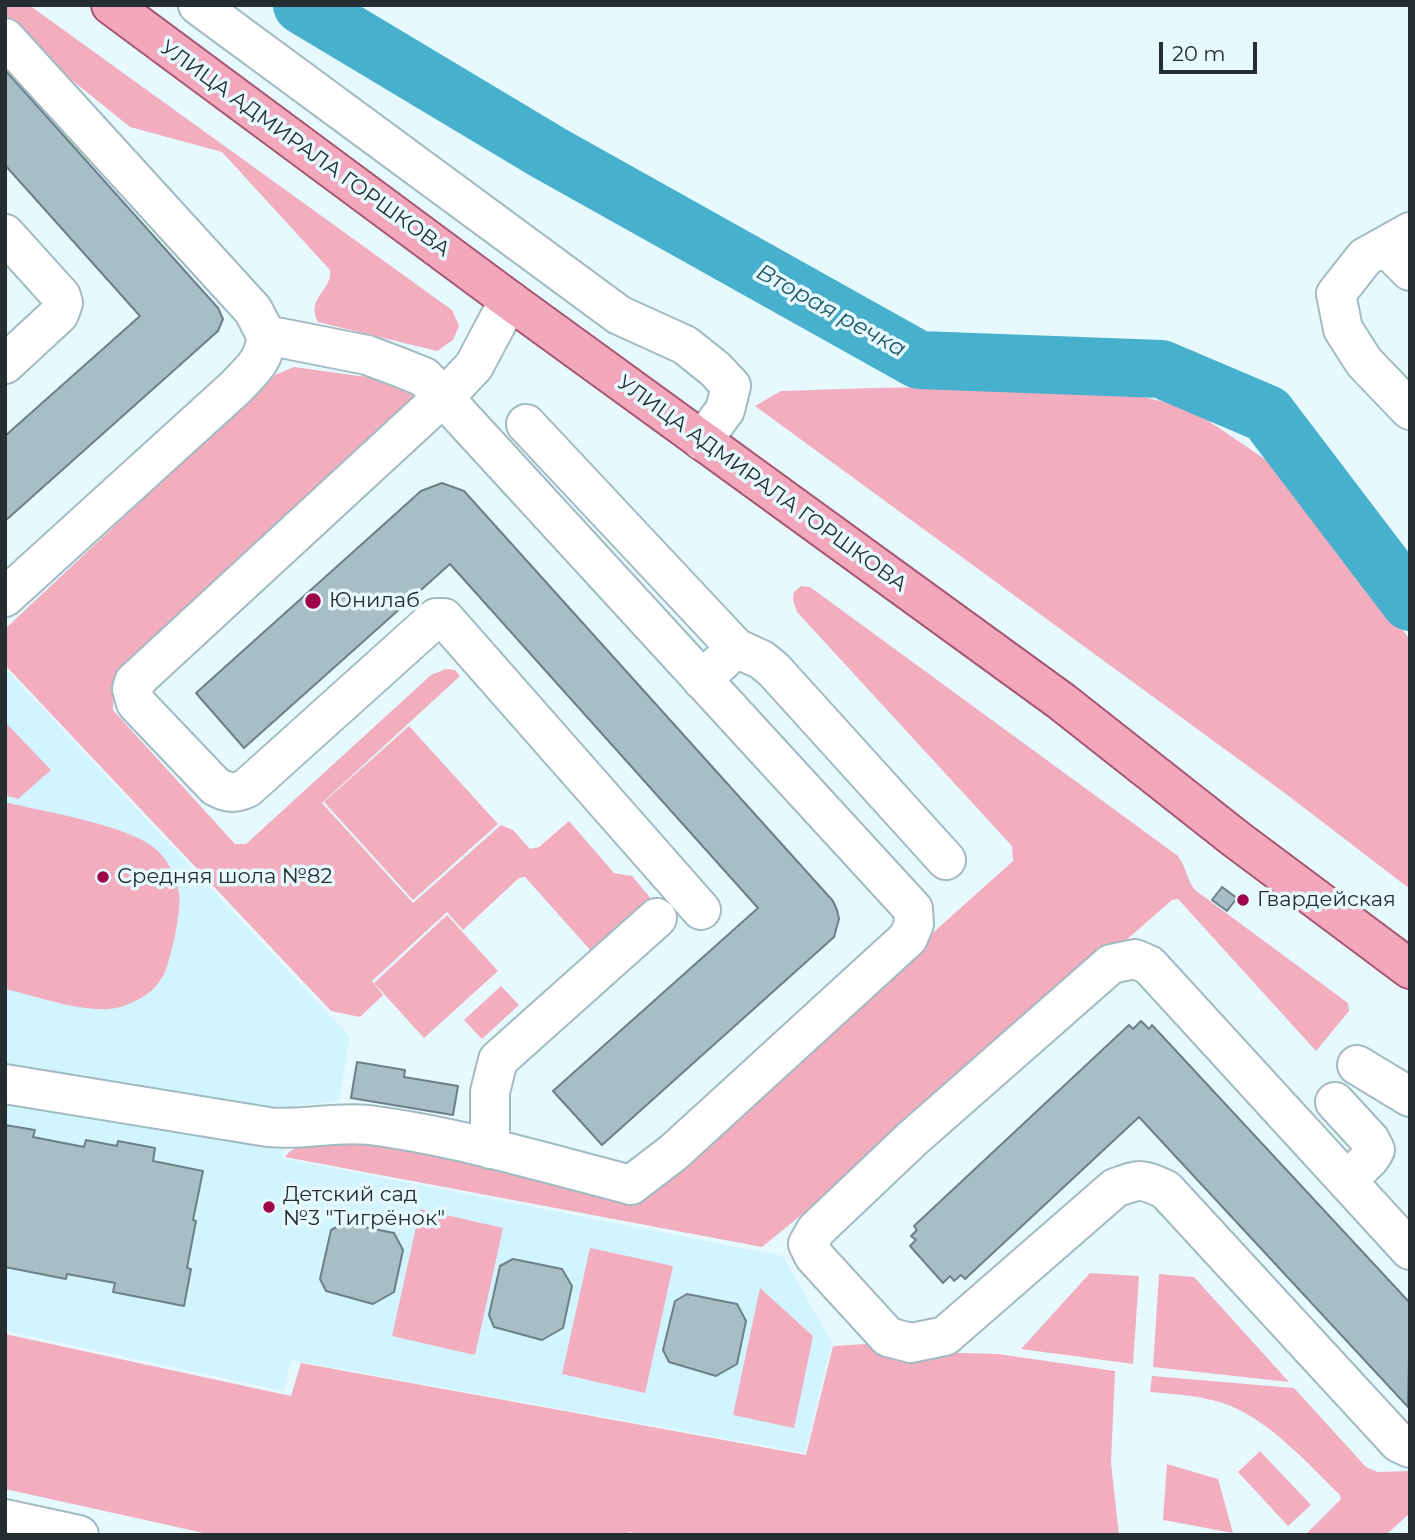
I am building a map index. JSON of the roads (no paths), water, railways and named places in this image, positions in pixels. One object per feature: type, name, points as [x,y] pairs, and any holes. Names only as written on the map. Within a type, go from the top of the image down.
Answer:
[{"type":"main road","name":"УЛИЦА АДМИРАЛА ГОРШКОВА","points":[[111,5],[509,300],[1061,701],[1236,839],[1410,969]]},
{"type":"lane","points":[[198,5],[618,315],[685,345],[715,369],[731,386],[725,410],[702,441]]},
{"type":"lane","points":[[5,38],[253,310],[266,335],[266,347],[261,362],[5,597]]},
{"type":"lane","points":[[5,234],[61,296],[63,303],[59,314],[5,364]]},
{"type":"lane","points":[[1402,250],[1365,257],[1336,294],[1343,329],[1364,362],[1410,410]]},
{"type":"lane","points":[[509,300],[474,366],[134,682],[132,689],[136,703],[215,786],[227,793],[237,792],[247,788],[436,618],[444,618],[701,910]]},
{"type":"lane","points":[[5,1084],[268,1127],[289,1129],[326,1125],[368,1125],[490,1149],[631,1185],[694,1134],[908,938],[911,932],[914,909],[424,377],[366,355],[266,335]]},
{"type":"lane","points":[[526,424],[736,648],[762,660],[774,670],[946,860]]},
{"type":"lane","points":[[702,680],[736,648]]},
{"type":"lane","points":[[490,1149],[491,1092],[498,1060],[657,918]]},
{"type":"lane","points":[[1403,1227],[1347,1181],[1149,965],[1135,959],[1111,964],[914,1138],[816,1230],[808,1244],[814,1255],[888,1337],[911,1343],[945,1336],[1115,1188],[1139,1179],[1152,1183],[1166,1190],[1399,1443],[1410,1448]]},
{"type":"lane","points":[[1356,1065],[1410,1097]]},
{"type":"lane","points":[[1335,1102],[1370,1140],[1375,1150],[1347,1181]]},
{"type":"lane","points":[[5,1519],[79,1535]]},
{"type":"waterway","name":"Вторая речка","points":[[302,5],[549,153],[919,360],[1161,369],[1267,414],[1410,602]]},
{"type":"place","name":"Юнилаб","points":[[313,601]]},
{"type":"place","name":"Средняя шола №82","points":[[103,877]]},
{"type":"place","name":"Гвардейская","points":[[1243,900]]},
{"type":"place","name":"Детский сад №3 \"Тигрёнок\"","points":[[269,1207]]}]
